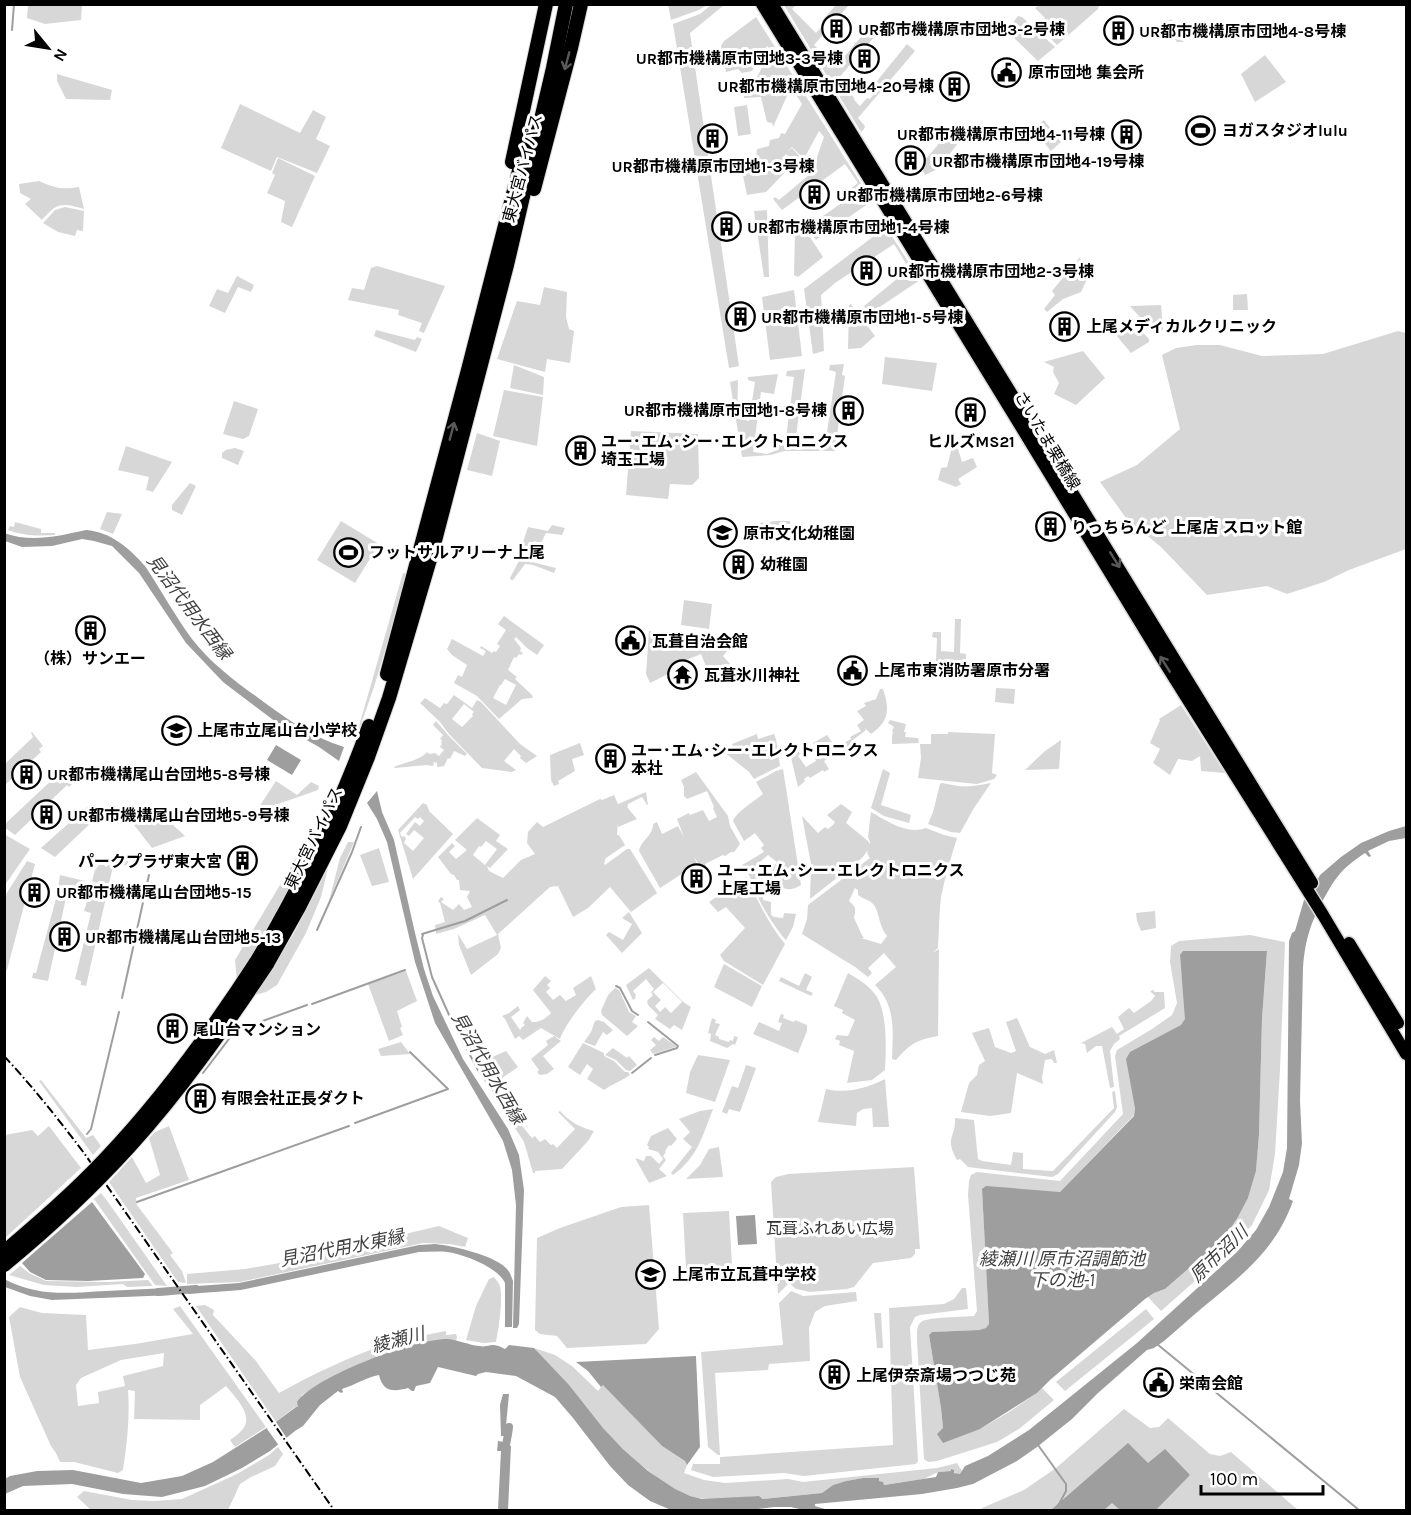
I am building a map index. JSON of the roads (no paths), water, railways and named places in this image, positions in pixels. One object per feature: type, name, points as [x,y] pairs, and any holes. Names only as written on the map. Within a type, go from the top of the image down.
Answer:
[{"type":"highway","name":"東大宮バイパス","points":[[483,336],[486,273],[503,208],[546,4]]},
{"type":"highway","name":"東大宮バイパス","points":[[4,1252],[78,1186],[137,1124],[262,961],[298,907],[340,826],[389,698],[431,556],[558,4]]},
{"type":"highway","name":"東大宮バイパス","points":[[483,336],[540,126],[566,4]]},
{"type":"highway","name":"東大宮バイパス","points":[[483,336],[523,231],[571,48],[580,4]]},
{"type":"highway","name":"東大宮バイパス","points":[[4,1265],[82,1196],[138,1137],[218,1037],[262,961]]},
{"type":"main road","name":"さいたま栗橋線","points":[[762,4],[1166,665],[1311,889]]},
{"type":"main road","name":"さいたま栗橋線","points":[[772,4],[1311,889]]},
{"type":"main road","points":[[1311,889],[1407,1054]]},
{"type":"main road","points":[[1325,912],[1407,1038]]},
{"type":"water","points":[[86,530],[104,534],[133,553],[145,566],[192,639],[206,655],[239,684],[288,719],[320,738],[344,747],[339,761],[280,725],[223,682],[186,643],[139,573],[112,546],[82,539],[52,546],[22,547],[5,541],[4,533],[35,538]]},
{"type":"water","points":[[276,745],[301,760],[292,775],[267,760]]},
{"type":"water","points":[[377,791],[382,812],[394,840],[424,969],[433,996],[463,1059],[508,1129],[519,1155],[524,1190],[517,1328],[513,1328],[516,1205],[512,1170],[503,1141],[435,1023],[415,962],[387,842],[367,803]]},
{"type":"water","points":[[1406,826],[1406,838],[1389,841],[1368,851],[1371,856],[1365,853],[1343,870],[1327,893],[1310,929],[1303,968],[1300,1101],[1302,1143],[1299,1165],[1289,1199],[1293,1201],[1277,1234],[1244,1273],[1164,1341],[1147,1350],[1072,1419],[1017,1461],[973,1484],[922,1494],[815,1504],[815,1506],[828,1510],[774,1507],[750,1510],[671,1510],[650,1501],[628,1485],[555,1397],[516,1376],[486,1372],[476,1376],[438,1367],[430,1383],[416,1386],[414,1391],[408,1388],[398,1390],[386,1388],[379,1375],[342,1389],[341,1393],[338,1391],[320,1405],[303,1426],[270,1451],[205,1486],[162,1497],[123,1494],[72,1484],[23,1486],[5,1494],[5,1479],[37,1471],[73,1470],[141,1483],[182,1476],[213,1462],[276,1422],[298,1407],[297,1402],[307,1392],[345,1370],[414,1345],[448,1339],[479,1346],[496,1345],[505,1349],[509,1345],[534,1348],[623,1449],[648,1471],[690,1496],[702,1499],[759,1496],[763,1499],[822,1493],[833,1485],[863,1478],[879,1478],[884,1485],[936,1477],[938,1472],[951,1471],[951,1469],[954,1473],[960,1474],[965,1466],[988,1456],[1029,1430],[1137,1343],[1237,1252],[1256,1230],[1269,1207],[1283,1172],[1287,1148],[1289,941],[1295,931],[1304,900],[1307,900],[1320,875],[1341,857],[1361,843]]},
{"type":"water","name":"綾瀬川 原市沼調節池 下の池-1","points":[[1183,951],[1267,951],[1262,1019],[1259,1135],[1256,1171],[1248,1198],[1225,1237],[1165,1289],[1145,1299],[1037,1393],[980,1429],[943,1443],[937,1434],[943,1428],[929,1335],[932,1332],[979,1330],[986,1328],[989,1324],[982,1189],[986,1186],[1060,1192],[1134,1116],[1135,1108],[1126,1059],[1130,1052],[1181,1025],[1185,1019],[1180,955]]},
{"type":"water","points":[[92,1202],[145,1274],[143,1278],[88,1281],[46,1280],[30,1272],[22,1263]]},
{"type":"water","points":[[755,1215],[757,1244],[738,1245],[736,1216]]},
{"type":"water","points":[[435,1244],[483,1255],[506,1268],[513,1281],[512,1327],[505,1327],[505,1283],[501,1277],[479,1262],[447,1252],[419,1252],[241,1290],[188,1294],[183,1287],[239,1283],[419,1245]]},
{"type":"water","points":[[4,1279],[41,1291],[79,1292],[167,1288],[172,1295],[52,1300],[30,1296],[5,1287]]},
{"type":"water","points":[[696,1356],[700,1447],[687,1465],[685,1461],[662,1446],[603,1385],[601,1387],[588,1371],[576,1362]]},
{"type":"water","points":[[503,1394],[509,1394],[505,1436],[501,1436],[500,1405]]},
{"type":"water","points":[[498,1441],[511,1446],[508,1510],[498,1510],[501,1451],[497,1451]]},
{"type":"water","points":[[1128,1443],[1148,1463],[1165,1449],[1190,1475],[1156,1510],[1120,1510],[1112,1503],[1104,1510],[1051,1510]]},
{"type":"waterway","points":[[12,30],[14,4]]},
{"type":"waterway","points":[[317,930],[361,827]]},
{"type":"waterway","points":[[122,998],[149,875]]},
{"type":"waterway","points":[[422,934],[465,921],[507,900]]},
{"type":"waterway","name":"見沼代用水西縁","points":[[423,935],[432,977],[450,1017]]},
{"type":"waterway","points":[[312,1004],[405,970]]},
{"type":"waterway","points":[[616,986],[620,988],[632,1011],[638,1015]]},
{"type":"waterway","points":[[203,1073],[235,1031],[307,1005]]},
{"type":"waterway","points":[[87,1134],[91,1129],[119,1012]]},
{"type":"waterway","points":[[648,1022],[678,1046],[655,1055]]},
{"type":"waterway","name":"見沼代用水西縁","points":[[455,1027],[478,1070],[497,1096]]},
{"type":"waterway","points":[[355,1123],[448,1089],[410,1052]]},
{"type":"waterway","points":[[632,1073],[651,1058]]},
{"type":"waterway","points":[[137,1202],[349,1126]]},
{"type":"waterway","name":"見沼代用水東縁","points":[[158,1292],[196,1289]]},
{"type":"waterway","points":[[1157,1344],[1359,1510]]},
{"type":"waterway","name":"見沼代用水東縁","points":[[505,1455],[509,1427]]},
{"type":"waterway","points":[[1038,1445],[1066,1484],[1066,1491],[1058,1506]]},
{"type":"railway","points":[[4,1056],[46,1104],[84,1153],[334,1510]]},
{"type":"place","name":"UR都市機構原市団地3-2号棟","points":[[837,29]]},
{"type":"place","name":"UR都市機構原市団地4-8号棟","points":[[1118,31]]},
{"type":"place","name":"UR都市機構原市団地3-3号棟","points":[[864,58]]},
{"type":"place","name":"原市団地 集会所","points":[[1007,72]]},
{"type":"place","name":"UR都市機構原市団地4-20号棟","points":[[955,86]]},
{"type":"place","name":"ヨガスタジオlulu","points":[[1201,130]]},
{"type":"place","name":"UR都市機構原市団地4-11号棟","points":[[1126,134]]},
{"type":"place","name":"UR都市機構原市団地1-3号棟","points":[[713,138]]},
{"type":"place","name":"UR都市機構原市団地4-19号棟","points":[[911,161]]},
{"type":"place","name":"UR都市機構原市団地2-6号棟","points":[[815,195]]},
{"type":"place","name":"UR都市機構原市団地1-4号棟","points":[[726,227]]},
{"type":"place","name":"UR都市機構原市団地2-3号棟","points":[[866,271]]},
{"type":"place","name":"UR都市機構原市団地1-5号棟","points":[[740,317]]},
{"type":"place","name":"上尾メディカルクリニック","points":[[1065,326]]},
{"type":"place","name":"UR都市機構原市団地1-8号棟","points":[[848,410]]},
{"type":"place","name":"ヒルズMS21","points":[[971,413]]},
{"type":"place","name":"ユー･エム･シー･エレクトロニクス 埼玉工場","points":[[580,450]]},
{"type":"place","name":"りっちらんど 上尾店 スロット館","points":[[1050,527]]},
{"type":"place","name":"原市文化幼稚園","points":[[722,533]]},
{"type":"place","name":"フットサルアリーナ上尾","points":[[348,552]]},
{"type":"place","name":"幼稚園","points":[[739,564]]},
{"type":"place","name":"（株）サンエー","points":[[90,630]]},
{"type":"place","name":"瓦葺自治会館","points":[[631,641]]},
{"type":"place","name":"上尾市東消防署原市分署","points":[[853,670]]},
{"type":"place","name":"瓦葺氷川神社","points":[[683,675]]},
{"type":"place","name":"上尾市立尾山台小学校","points":[[176,730]]},
{"type":"place","name":"ユー･エム･シー･エレクトロニクス 本社","points":[[610,759]]},
{"type":"place","name":"UR都市機構尾山台団地5-8号棟","points":[[26,774]]},
{"type":"place","name":"UR都市機構尾山台団地5-9号棟","points":[[46,815]]},
{"type":"place","name":"パークプラザ東大宮","points":[[243,861]]},
{"type":"place","name":"ユー･エム･シー･エレクトロニクス 上尾工場","points":[[696,879]]},
{"type":"place","name":"UR都市機構尾山台団地5-15","points":[[35,892]]},
{"type":"place","name":"UR都市機構尾山台団地5-13","points":[[64,937]]},
{"type":"place","name":"尾山台マンション","points":[[172,1029]]},
{"type":"place","name":"有限会社正長ダクト","points":[[200,1098]]},
{"type":"place","name":"上尾市立瓦葺中学校","points":[[651,1274]]},
{"type":"place","name":"上尾伊奈斎場つつじ苑","points":[[835,1375]]},
{"type":"place","name":"栄南会館","points":[[1158,1383]]},
{"type":"park label","name":"瓦葺ふれあい広場","points":[[830,1228]]},
{"type":"water label","name":"原市沼川","points":[[1219,1254]]},
{"type":"water label","name":"綾瀬川","points":[[398,1340]]}]
